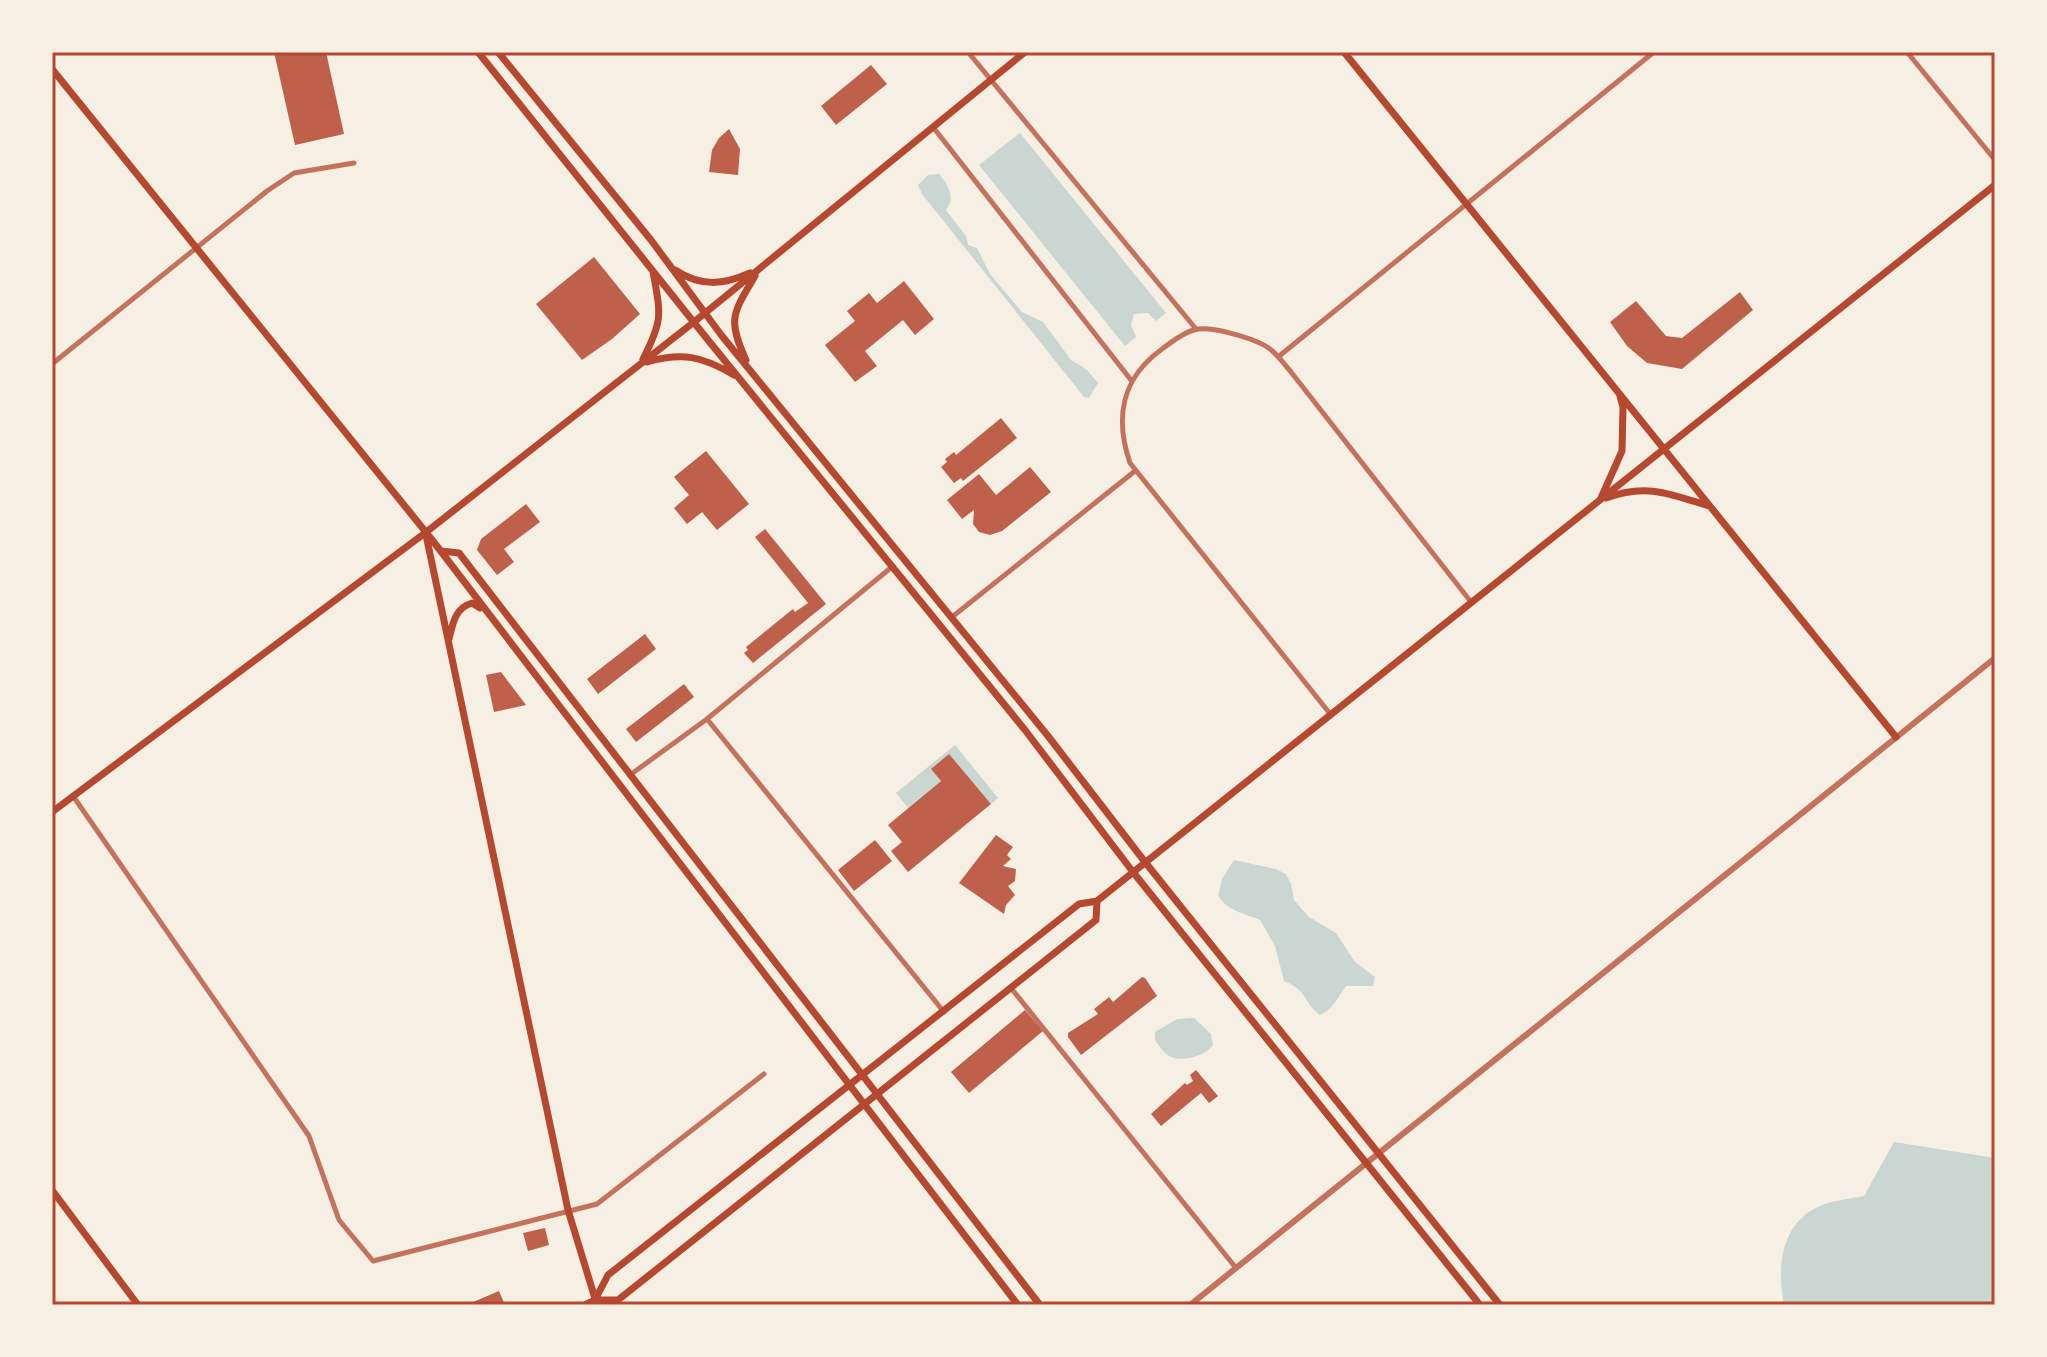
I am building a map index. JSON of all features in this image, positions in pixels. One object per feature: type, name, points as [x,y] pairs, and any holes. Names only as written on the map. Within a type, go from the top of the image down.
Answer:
[{"type":"main road","points":[[478,52],[894,566],[1133,872],[1480,1305]]},
{"type":"main road","points":[[498,52],[1500,1305]]},
{"type":"main road","points":[[52,812],[425,533],[705,314],[1025,52]]},
{"type":"main road","points":[[1344,52],[1896,737]]},
{"type":"main road","points":[[52,69],[441,551],[1018,1305]]},
{"type":"main road","points":[[596,1302],[608,1275],[1079,904],[1097,901],[1995,185]]},
{"type":"main road","points":[[670,266],[698,282],[713,284],[759,269]]},
{"type":"main road","points":[[750,369],[733,330],[739,304],[759,269]]},
{"type":"main road","points":[[641,364],[660,319],[653,270]]},
{"type":"main road","points":[[641,364],[674,356],[691,356],[739,378]]},
{"type":"main road","points":[[1600,500],[1622,451],[1623,407],[1620,394]]},
{"type":"main road","points":[[1600,500],[1616,494],[1666,491],[1709,506]]},
{"type":"main road","points":[[425,533],[568,1210],[596,1302]]},
{"type":"main road","points":[[441,551],[459,553],[1040,1305]]},
{"type":"main road","points":[[448,641],[455,616],[466,605],[472,603],[487,613]]},
{"type":"main road","points":[[585,1305],[618,1300],[1096,920],[1097,901]]},
{"type":"main road","points":[[52,1190],[138,1305]]},
{"type":"street","points":[[968,52],[1196,329]]},
{"type":"street","points":[[1278,357],[1654,52]]},
{"type":"street","points":[[1907,52],[1995,160]]},
{"type":"street","points":[[933,127],[1131,380]]},
{"type":"street","points":[[52,364],[294,173],[354,163]]},
{"type":"street","points":[[1331,715],[1135,471],[1127,454],[1122,421],[1126,392],[1131,380],[1154,355],[1196,329],[1254,340],[1269,348],[1471,602]]},
{"type":"street","points":[[952,617],[1135,471]]},
{"type":"street","points":[[630,775],[707,719],[894,566]]},
{"type":"street","points":[[1190,1305],[1994,660]]},
{"type":"street","points":[[707,719],[944,1012]]},
{"type":"street","points":[[73,796],[309,1136],[339,1220],[373,1261],[597,1204],[764,1074]]},
{"type":"street","points":[[1010,988],[1236,1268]]},
{"type":"path","points":[[1992,1305],[1995,1299]]},
{"type":"shaded area","points":[[1020,133],[1166,313],[1156,321],[1148,313],[1134,314],[1131,325],[1136,337],[1125,346],[979,165]]},
{"type":"shaded area","points":[[939,174],[951,196],[946,210],[966,236],[968,245],[977,248],[990,274],[1022,312],[1043,322],[1071,360],[1087,370],[1098,383],[1089,398],[1084,397],[922,194],[918,185],[928,175]]},
{"type":"shaded area","points":[[955,745],[998,798],[991,804],[949,755],[931,769],[941,781],[908,808],[896,793]]},
{"type":"shaded area","points":[[1234,860],[1286,874],[1294,900],[1309,917],[1336,933],[1355,962],[1375,977],[1373,986],[1346,986],[1325,1012],[1320,1015],[1314,1010],[1298,989],[1284,981],[1275,946],[1260,920],[1232,909],[1218,896],[1222,879]]},
{"type":"shaded area","points":[[1194,1018],[1211,1034],[1213,1045],[1193,1057],[1180,1059],[1169,1056],[1155,1040],[1155,1032],[1177,1019]]},
{"type":"shaded area","points":[[1894,1142],[1995,1158],[1995,1305],[1784,1305],[1781,1276],[1784,1248],[1797,1223],[1820,1206],[1864,1196]]},
{"type":"building","points":[[274,52],[326,52],[344,134],[295,145]]},
{"type":"building","points":[[871,65],[887,84],[836,125],[821,106]]},
{"type":"building","points":[[729,129],[740,149],[738,175],[709,172],[712,150]]},
{"type":"building","points":[[594,257],[640,314],[582,360],[536,304]]},
{"type":"building","points":[[904,281],[934,319],[915,335],[903,320],[865,351],[877,366],[855,382],[825,345],[855,321],[847,311],[869,293],[877,303]]},
{"type":"building","points":[[1740,292],[1753,310],[1682,369],[1647,363],[1627,346],[1610,322],[1636,301],[1666,336],[1682,338]]},
{"type":"building","points":[[1001,418],[1017,438],[963,481],[961,478],[954,483],[941,467],[947,462],[945,459],[954,452],[956,455]]},
{"type":"building","points":[[706,451],[749,504],[717,530],[702,512],[687,524],[674,508],[689,495],[674,477]]},
{"type":"building","points":[[1030,467],[1051,492],[1002,531],[990,535],[979,532],[973,524],[974,510],[962,519],[947,500],[979,474],[996,495]]},
{"type":"building","points":[[526,504],[540,522],[504,549],[514,562],[497,575],[477,550],[481,539]]},
{"type":"building","points":[[765,529],[826,604],[753,663],[744,653],[748,650],[746,647],[793,609],[795,612],[808,603],[755,537]]},
{"type":"building","points":[[645,634],[656,649],[598,694],[587,679]]},
{"type":"building","points":[[501,672],[526,705],[494,712],[486,675]]},
{"type":"building","points":[[684,684],[694,697],[636,742],[626,729]]},
{"type":"building","points":[[949,754],[991,804],[908,872],[891,851],[902,842],[888,825],[941,781],[931,769]]},
{"type":"building","points":[[996,835],[1013,847],[1007,855],[1011,859],[1003,866],[1016,869],[1015,881],[1008,886],[1015,895],[1006,905],[1004,914],[959,883]]},
{"type":"building","points":[[875,840],[892,861],[854,891],[838,870]]},
{"type":"building","points":[[1142,977],[1157,996],[1081,1055],[1068,1033],[1098,1014],[1094,1009],[1109,997],[1113,1002]]},
{"type":"building","points":[[1025,1010],[1043,1031],[969,1093],[951,1072]]},
{"type":"building","points":[[1196,1070],[1218,1096],[1209,1103],[1201,1093],[1161,1126],[1151,1114],[1185,1083],[1187,1085],[1193,1081],[1190,1075]]},
{"type":"building","points":[[545,1228],[549,1245],[528,1251],[523,1233]]},
{"type":"building","points":[[499,1291],[505,1305],[466,1305]]}]
